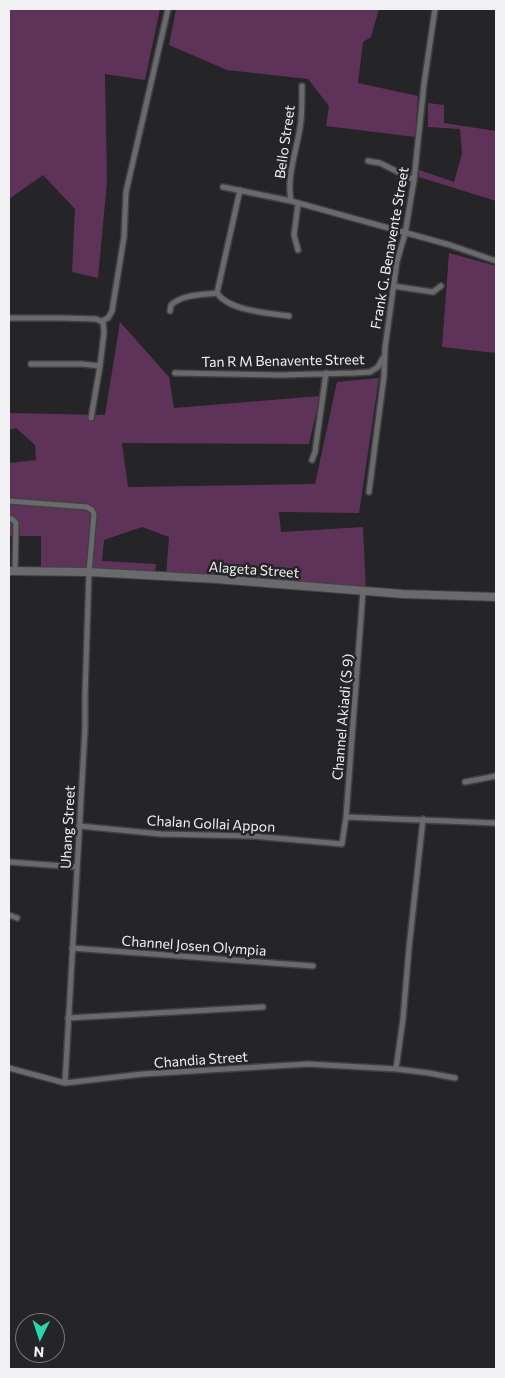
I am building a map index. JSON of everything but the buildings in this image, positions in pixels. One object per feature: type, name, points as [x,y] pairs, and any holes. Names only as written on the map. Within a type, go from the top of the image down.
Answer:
[{"type":"main road","name":"Alageta Street","points":[[12,571],[90,572],[216,579],[430,596],[496,597]]},
{"type":"street","points":[[9,318],[96,319],[102,321],[108,318],[112,311],[124,237],[126,192],[168,9]]},
{"type":"street","name":"Frank G. Benavente Street","points":[[370,492],[393,286],[397,261],[405,234],[414,180],[424,84],[435,9]]},
{"type":"street","name":"Bello Street","points":[[291,201],[289,193],[301,121],[302,86]]},
{"type":"street","points":[[368,161],[380,163],[414,180]]},
{"type":"street","points":[[223,187],[291,201],[496,261]]},
{"type":"street","points":[[217,293],[240,190]]},
{"type":"street","points":[[298,204],[294,235],[298,250]]},
{"type":"street","points":[[393,286],[433,292],[441,286]]},
{"type":"street","points":[[170,311],[171,305],[179,299],[217,293]]},
{"type":"street","points":[[217,293],[224,302],[237,307],[289,316]]},
{"type":"street","points":[[91,418],[104,332],[102,321]]},
{"type":"street","name":"Tan R M Benavente Street","points":[[175,373],[280,375],[370,372],[378,367],[385,356]]},
{"type":"street","points":[[31,364],[100,366]]},
{"type":"street","points":[[312,460],[315,452],[326,373]]},
{"type":"street","name":"Uhang Street","points":[[9,501],[86,507],[92,510],[94,517],[90,572],[85,729],[64,1083]]},
{"type":"street","points":[[9,518],[16,523],[12,571]]},
{"type":"street","name":"Channel Akiadi (S 9)","points":[[342,844],[346,817],[363,591]]},
{"type":"street","points":[[465,782],[496,776]]},
{"type":"street","points":[[346,817],[496,823]]},
{"type":"street","points":[[396,1069],[402,1028],[423,819]]},
{"type":"street","name":"Chalan Gollai Appon","points":[[79,826],[153,833],[252,836],[342,844]]},
{"type":"street","points":[[9,862],[77,867]]},
{"type":"street","points":[[9,915],[17,918]]},
{"type":"street","name":"Channel Josen Olympia","points":[[72,948],[313,966]]},
{"type":"street","points":[[68,1018],[263,1007]]},
{"type":"street","name":"Chandia Street","points":[[9,1068],[64,1083],[144,1074],[308,1064],[396,1069],[455,1078]]},
{"type":"shaded area","points":[[9,9],[160,9],[145,80],[105,74],[107,182],[98,278],[72,272],[75,209],[43,175],[9,199]]},
{"type":"shaded area","points":[[176,9],[379,9],[371,37],[363,42],[358,83],[418,96],[415,137],[326,126],[329,106],[308,79],[227,70],[169,45]]},
{"type":"shaded area","points":[[428,103],[444,105],[444,123],[496,131],[496,201],[419,177],[419,170],[454,182],[462,154],[460,129],[428,127]]},
{"type":"shaded area","points":[[449,253],[496,266],[496,353],[442,347]]},
{"type":"shaded area","points":[[120,322],[169,377],[174,408],[320,396],[309,444],[122,443],[128,487],[315,484],[337,382],[379,378],[359,513],[279,512],[281,532],[363,527],[366,591],[166,575],[169,537],[142,527],[104,540],[102,561],[156,564],[155,572],[41,567],[41,536],[10,536],[9,562],[9,463],[36,460],[35,445],[16,428],[9,430],[9,413],[105,415]]}]
